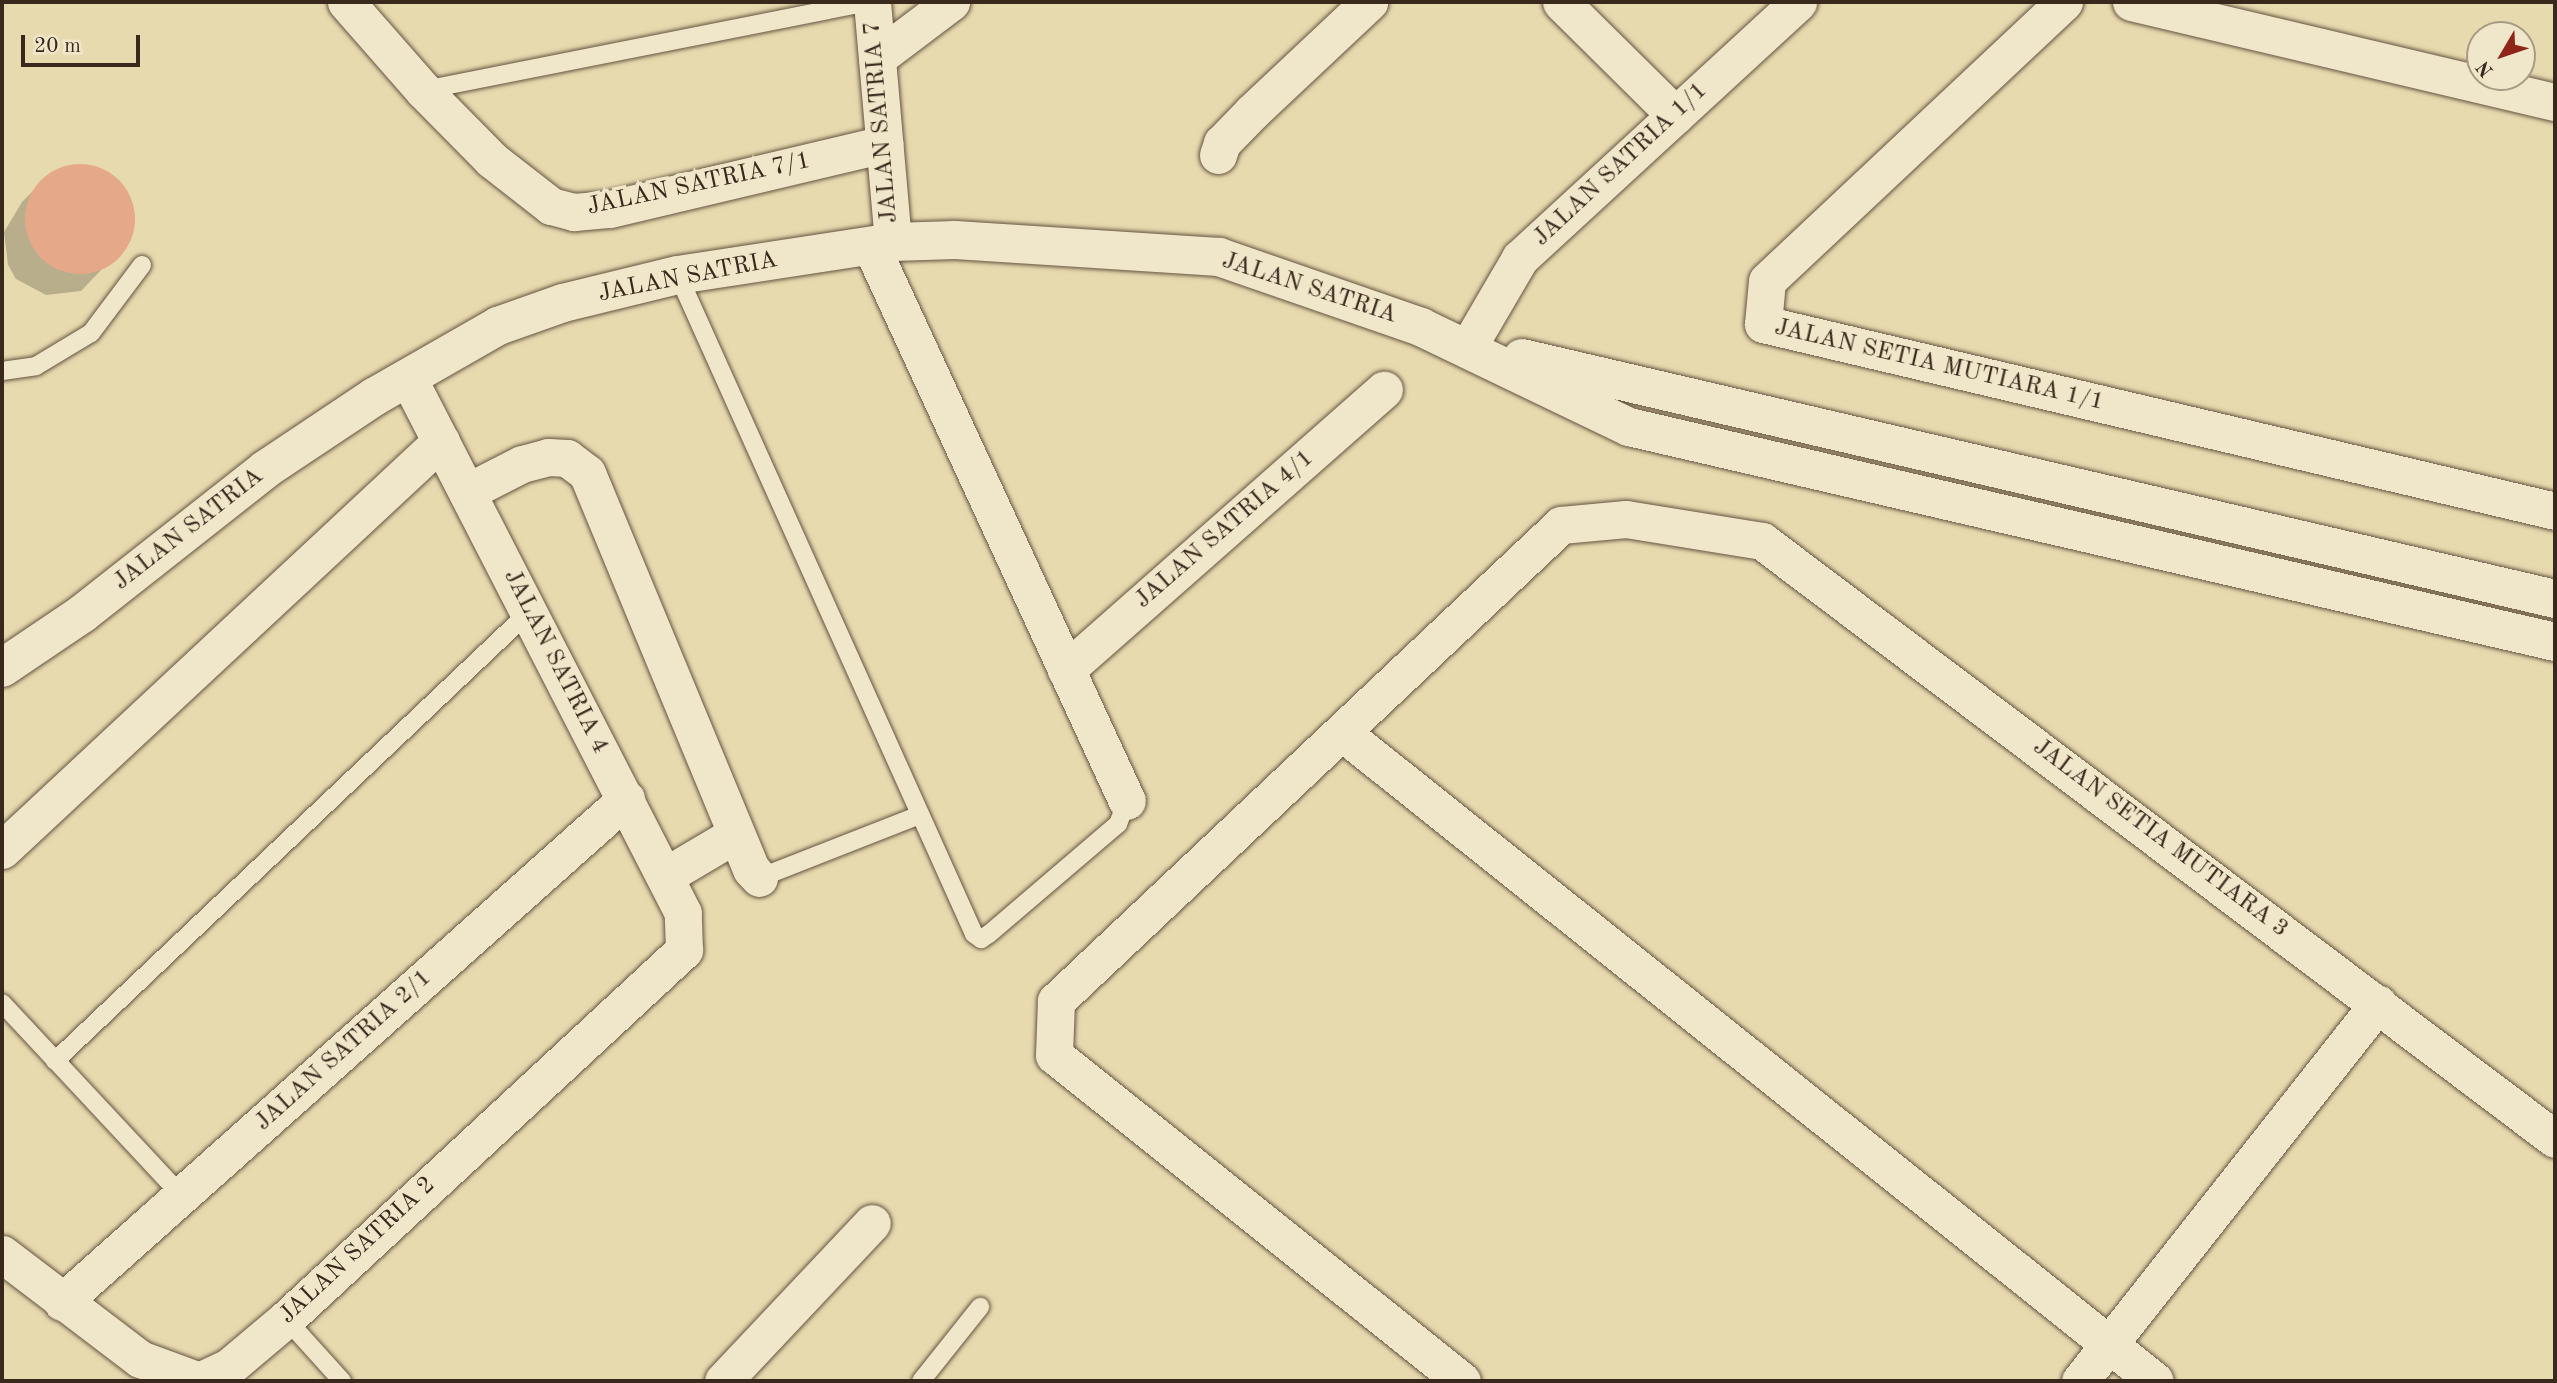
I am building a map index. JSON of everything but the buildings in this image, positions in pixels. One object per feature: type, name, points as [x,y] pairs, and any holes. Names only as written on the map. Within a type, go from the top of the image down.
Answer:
[{"type":"street","name":"JALAN SATRIA 7/1","points":[[346,2],[423,90],[524,189],[551,206],[574,212],[610,209],[884,144]]},
{"type":"street","name":"JALAN SATRIA 7","points":[[871,2],[884,144],[882,244]]},
{"type":"street","points":[[877,58],[951,2]]},
{"type":"street","points":[[1218,155],[1222,143],[1252,112],[1369,2]]},
{"type":"street","name":"JALAN SATRIA 1/1","points":[[1468,347],[1520,258],[1798,2]]},
{"type":"street","name":"JALAN SETIA MUTIARA 1/1","points":[[2064,2],[1766,281],[1763,324],[2555,511]]},
{"type":"street","points":[[2131,2],[2555,102]]},
{"type":"street","points":[[1569,4],[1675,116]]},
{"type":"street","name":"JALAN SATRIA","points":[[3,665],[82,614],[266,469],[408,378],[498,327],[563,303],[678,275],[882,244],[954,240],[1219,257],[1313,286],[1468,347]]},
{"type":"street","points":[[882,244],[1066,670],[1126,801]]},
{"type":"street","points":[[1468,347],[1640,383],[2555,599]]},
{"type":"street","points":[[1468,347],[1629,427],[2555,642]]},
{"type":"street","name":"JALAN SATRIA 4","points":[[408,378],[683,913],[684,950]]},
{"type":"street","name":"JALAN SATRIA 4/1","points":[[1066,670],[1384,390]]},
{"type":"street","points":[[2,850],[441,441]]},
{"type":"street","points":[[467,492],[522,464],[548,457],[567,458],[587,473],[736,834],[751,869],[760,878]]},
{"type":"street","name":"JALAN SETIA MUTIARA 3","points":[[1344,734],[1561,525],[1626,519],[1762,541],[2555,1139]]},
{"type":"street","points":[[1462,1381],[1054,1055],[1056,1001],[1344,734],[2155,1381]]},
{"type":"street","name":"JALAN SATRIA 2/1","points":[[62,1301],[626,799]]},
{"type":"street","points":[[665,876],[736,834]]},
{"type":"street","name":"JALAN SATRIA 2","points":[[2,1254],[140,1359],[199,1381],[229,1367],[286,1319],[684,950]]},
{"type":"street","points":[[2080,1381],[2378,1003]]},
{"type":"street","points":[[723,1381],[872,1223]]},
{"type":"lane","points":[[423,90],[871,2]]},
{"type":"lane","points":[[2,371],[36,366],[91,333],[142,265]]},
{"type":"lane","points":[[678,275],[974,934],[982,939],[1118,824],[1126,801]]},
{"type":"lane","points":[[55,1061],[529,612]]},
{"type":"lane","points":[[760,878],[920,815]]},
{"type":"lane","points":[[2,1003],[182,1196]]},
{"type":"lane","points":[[921,1381],[980,1307]]},
{"type":"lane","points":[[286,1319],[342,1381]]}]
